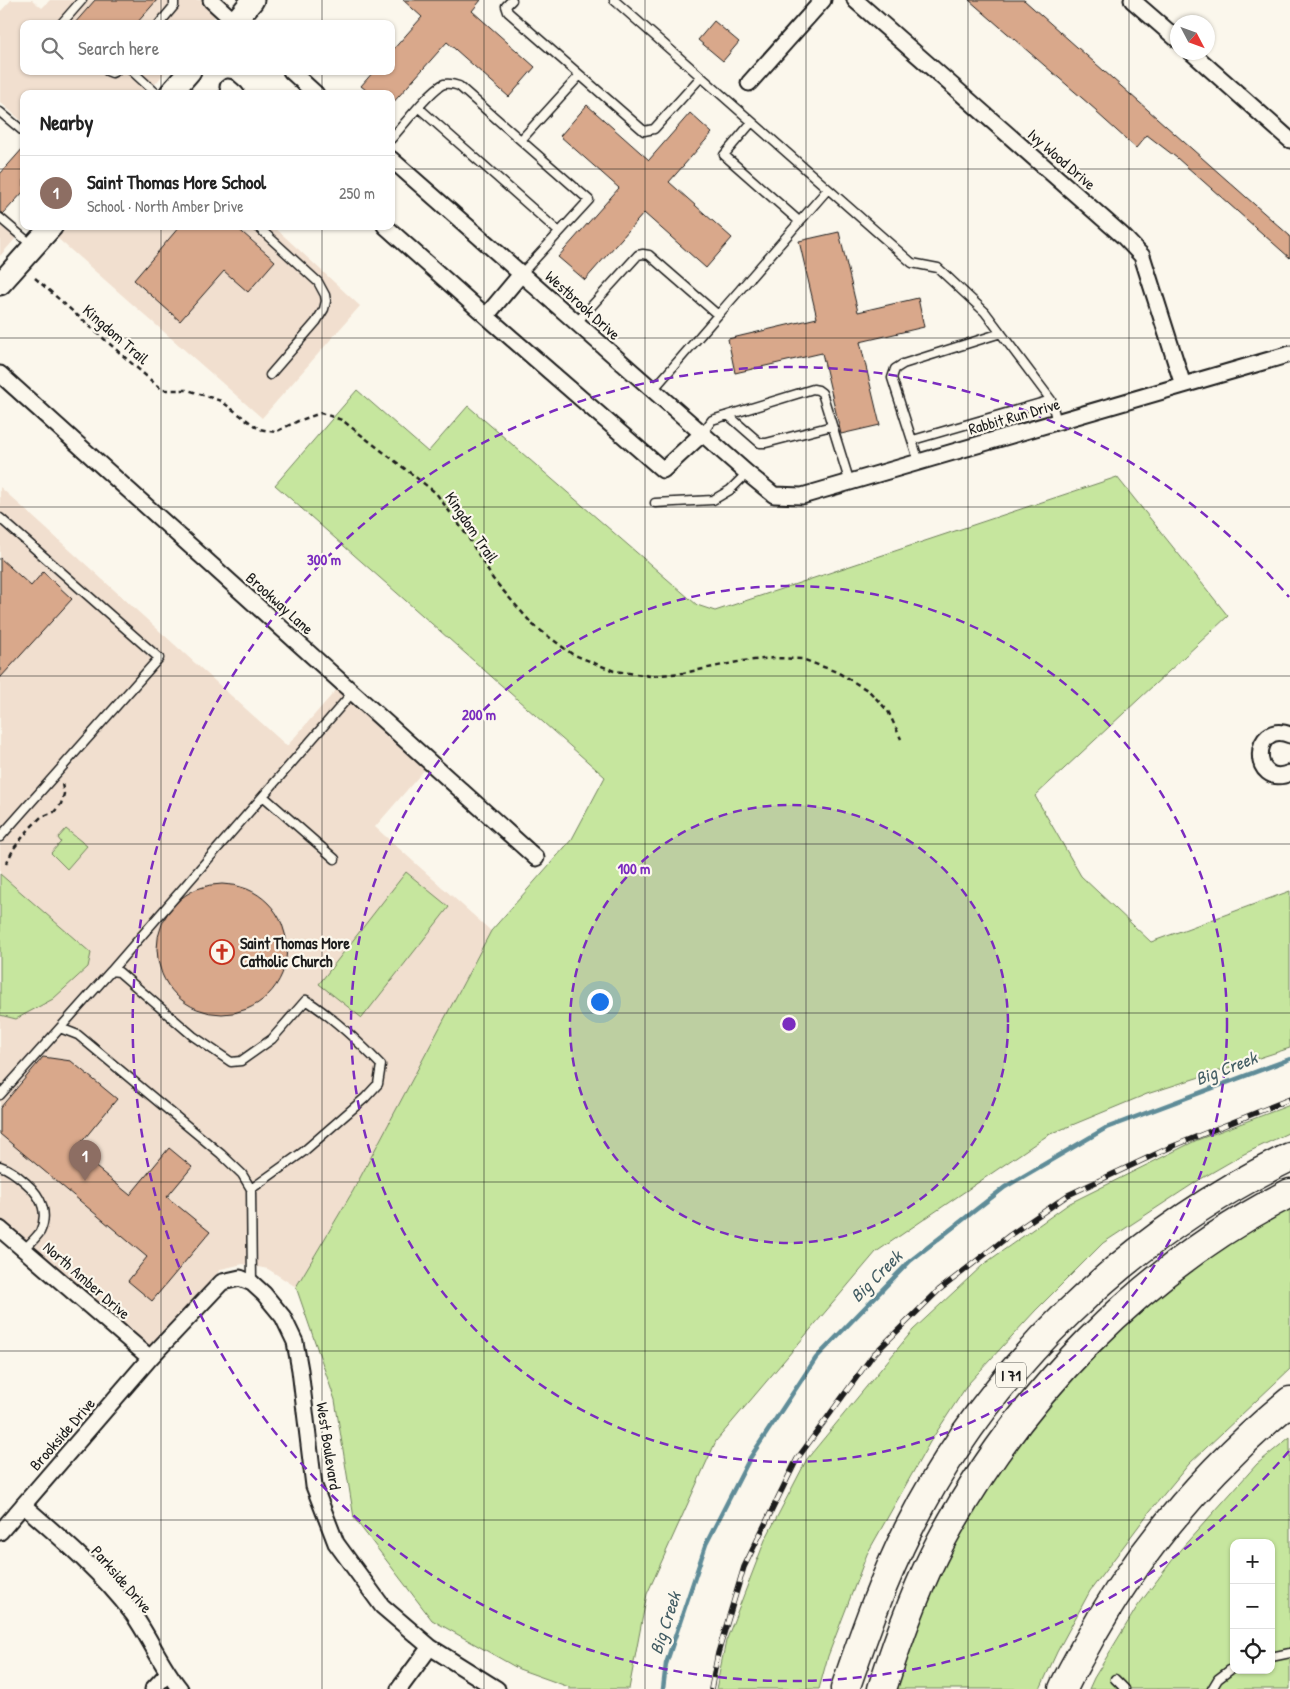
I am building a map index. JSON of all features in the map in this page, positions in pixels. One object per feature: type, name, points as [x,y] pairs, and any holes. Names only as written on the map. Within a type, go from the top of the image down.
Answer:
[{"type":"highway","name":"I 71","points":[[845,1689],[886,1575],[909,1527],[950,1457],[1020,1364],[1075,1306],[1155,1238],[1212,1199],[1290,1157]]},
{"type":"highway","points":[[882,1689],[906,1621],[940,1543],[983,1470],[1035,1400],[1086,1344],[1145,1290],[1211,1240],[1255,1212],[1290,1193]]},
{"type":"highway","points":[[1063,1689],[1112,1599],[1174,1515],[1244,1443],[1290,1401]]},
{"type":"main road","points":[[237,20],[253,0]]},
{"type":"main road","points":[[173,90],[187,75]]},
{"type":"main road","points":[[0,284],[48,230]]},
{"type":"street","points":[[210,0],[232,20]]},
{"type":"street","points":[[749,83],[823,0]]},
{"type":"street","name":"Ivy Wood Drive","points":[[855,0],[1123,236],[1142,256],[1183,385]]},
{"type":"street","points":[[1132,0],[1170,33]]},
{"type":"street","points":[[1200,60],[1290,140]]},
{"type":"street","points":[[295,75],[312,90]]},
{"type":"street","name":"Westbrook Drive","points":[[395,162],[749,475]]},
{"type":"street","points":[[389,230],[663,470],[702,434]]},
{"type":"street","points":[[486,316],[522,273]]},
{"type":"street","name":"Rabbit Run Drive","points":[[749,475],[774,494],[802,496],[1290,354]]},
{"type":"street","name":"Brookway Lane","points":[[0,374],[536,858]]},
{"type":"street","points":[[1287,730],[1274,734],[1264,741],[1261,746],[1260,759],[1266,770],[1272,774],[1279,776],[1290,774]]},
{"type":"street","name":"North Amber Drive","points":[[0,1229],[150,1358]]},
{"type":"street","points":[[150,1358],[222,1282],[240,1278],[252,1283]]},
{"type":"street","name":"West Boulevard","points":[[252,1283],[283,1317],[295,1342],[314,1486],[336,1544],[382,1606],[430,1647],[497,1689]]},
{"type":"street","name":"Brookside Drive","points":[[0,1532],[150,1358]]},
{"type":"street","name":"Parkside Drive","points":[[23,1505],[92,1567],[133,1614],[167,1674],[180,1689]]},
{"type":"street","points":[[399,1689],[430,1647]]},
{"type":"street","points":[[153,1689],[167,1674]]},
{"type":"lane","points":[[64,20],[82,0]]},
{"type":"lane","points":[[162,20],[174,6],[174,0]]},
{"type":"lane","points":[[512,0],[506,6],[508,12],[644,131],[654,129],[701,77]]},
{"type":"lane","points":[[614,0],[912,262],[938,268],[985,312],[1051,400],[1057,422]]},
{"type":"lane","points":[[136,75],[153,90]]},
{"type":"lane","points":[[521,140],[580,75]]},
{"type":"lane","points":[[395,135],[435,90],[445,84],[459,86],[589,200],[522,273]]},
{"type":"lane","points":[[419,108],[559,232]]},
{"type":"lane","points":[[0,112],[20,129]]},
{"type":"lane","points":[[752,122],[724,155],[800,222]]},
{"type":"lane","points":[[653,390],[828,189]]},
{"type":"lane","points":[[0,218],[34,246]]},
{"type":"lane","points":[[261,230],[318,282],[325,294],[326,301],[324,309],[316,322],[270,375]]},
{"type":"lane","points":[[577,322],[638,255],[643,254],[649,255],[718,315]]},
{"type":"lane","points":[[919,462],[892,378],[895,369],[903,364],[1001,333]]},
{"type":"lane","points":[[702,434],[712,420],[813,389],[818,390],[822,393],[850,483]]},
{"type":"lane","points":[[913,440],[1051,400]]},
{"type":"lane","points":[[728,415],[760,443],[832,426]]},
{"type":"lane","points":[[655,503],[713,500],[749,475]]},
{"type":"lane","points":[[0,518],[159,658],[0,837]]},
{"type":"lane","points":[[0,1095],[111,971],[353,692]]},
{"type":"lane","points":[[263,796],[334,859]]},
{"type":"lane","points":[[111,971],[119,972],[193,1036],[231,1062],[241,1061],[272,1039],[306,1000],[323,1011],[365,1048],[381,1065],[378,1084],[366,1098],[303,1152],[251,1189]]},
{"type":"lane","points":[[60,1028],[78,1034],[221,1154],[242,1174],[251,1189],[252,1283]]},
{"type":"lane","points":[[0,1166],[8,1168],[29,1186],[37,1194],[44,1208],[43,1224],[39,1233],[24,1250]]},
{"type":"lane","points":[[1275,1656],[1290,1653]]},
{"type":"lane","points":[[1212,1689],[1218,1679],[1230,1670]]},
{"type":"lane","points":[[1115,1678],[1125,1689]]},
{"type":"path","name":"Kingdom Trail","points":[[35,278],[162,390],[188,390],[221,401],[259,429],[276,432],[298,421],[321,413],[342,420],[436,493],[468,537],[493,579],[533,626],[572,654],[614,671],[650,676],[683,673],[743,661],[774,658],[802,660],[837,672],[869,690],[888,711],[901,739]]},
{"type":"path","points":[[6,864],[14,848],[30,828],[41,817],[54,812],[61,804],[64,794],[62,784]]},
{"type":"shaded area","points":[[11,0],[32,0],[42,8],[50,0],[229,0],[212,20],[20,20],[20,75],[163,75],[150,90],[20,90],[20,120],[0,102],[0,12]]},
{"type":"shaded area","points":[[0,210],[20,227],[20,230],[23,230],[0,256]]},
{"type":"shaded area","points":[[62,230],[277,230],[360,306],[262,418],[56,237]]},
{"type":"shaded area","points":[[0,487],[287,746],[337,689],[426,768],[375,827],[491,931],[353,1191],[296,1287],[268,1269],[243,1264],[221,1269],[149,1350],[0,1219]]},
{"type":"green space","points":[[357,390],[428,452],[468,406],[697,605],[715,611],[1117,477],[1228,616],[1035,796],[1081,876],[1151,942],[1290,891],[1290,1048],[1147,1094],[1048,1135],[876,1252],[716,1441],[647,1594],[629,1689],[569,1689],[569,1687],[519,1669],[432,1620],[354,1518],[335,1400],[296,1287],[353,1191],[491,931],[572,839],[605,777],[275,485]]},
{"type":"green space","points":[[66,829],[87,846],[67,869],[51,853],[61,842],[58,838]]},
{"type":"green space","points":[[406,872],[449,907],[362,1018],[319,984]]},
{"type":"green space","points":[[0,874],[91,953],[88,967],[53,999],[16,1019],[0,1015]]},
{"type":"green space","points":[[1290,1105],[1290,1132],[1244,1154],[1199,1180],[1103,1243],[1035,1311],[968,1384],[930,1442],[867,1554],[828,1656],[819,1689],[716,1689],[726,1641],[765,1540],[807,1459],[913,1330],[984,1264],[1070,1203],[1197,1140]]},
{"type":"green space","points":[[1290,1208],[1290,1369],[1189,1464],[1150,1511],[1090,1591],[1057,1652],[1040,1689],[895,1689],[931,1587],[984,1488],[1051,1394],[1161,1290],[1237,1236]]},
{"type":"green space","points":[[1290,1437],[1290,1689],[1089,1689],[1137,1607],[1180,1550],[1257,1464]]},
{"type":"building","points":[[95,0],[157,0],[140,20],[78,20]]},
{"type":"building","points":[[403,0],[481,0],[472,11],[535,67],[509,97],[447,42],[395,100],[395,90],[366,90],[361,86],[371,75],[395,75],[395,47],[422,17]]},
{"type":"building","points":[[969,0],[1024,0],[1290,236],[1290,258],[1177,158],[1147,135],[1136,148],[1097,111]]},
{"type":"building","points":[[714,21],[739,42],[723,61],[698,40]]},
{"type":"building","points":[[587,105],[649,160],[690,113],[712,133],[669,182],[732,238],[706,268],[644,213],[585,280],[558,257],[619,188],[560,136]]},
{"type":"building","points":[[20,152],[20,195],[3,214],[0,212],[0,174]]},
{"type":"building","points":[[177,230],[240,230],[275,261],[248,292],[224,271],[180,321],[134,280]]},
{"type":"building","points":[[839,232],[858,312],[918,298],[924,327],[860,342],[880,425],[841,434],[822,353],[735,373],[728,339],[817,318],[799,241]]},
{"type":"building","points":[[0,558],[31,586],[43,572],[72,599],[0,678]]},
{"type":"building","name":"Saint Thomas More Catholic Church","points":[[222,884],[235,885],[247,889],[268,903],[282,924],[286,936],[286,962],[282,974],[268,995],[247,1009],[235,1013],[222,1014],[209,1013],[197,1009],[176,995],[162,974],[158,962],[157,949],[158,936],[162,924],[176,903],[197,889],[209,885]]},
{"type":"building","points":[[43,1057],[71,1061],[117,1099],[75,1150],[130,1195],[169,1148],[192,1167],[167,1197],[210,1232],[152,1301],[128,1281],[147,1257],[0,1134],[0,1108]]},
{"type":"waterway","name":"Big Creek","points":[[663,1689],[666,1664],[706,1544],[750,1458],[816,1358],[910,1261],[1005,1187],[1106,1128],[1290,1059]]},
{"type":"railway","points":[[711,1689],[718,1653],[744,1567],[797,1459],[873,1355],[939,1290],[1010,1235],[1068,1195],[1171,1147],[1290,1099]]},
{"type":"place","name":"Saint Thomas More Catholic Church","points":[[222,952]]},
{"type":"place","name":"Saint Thomas More School","points":[[85,1181]]}]
